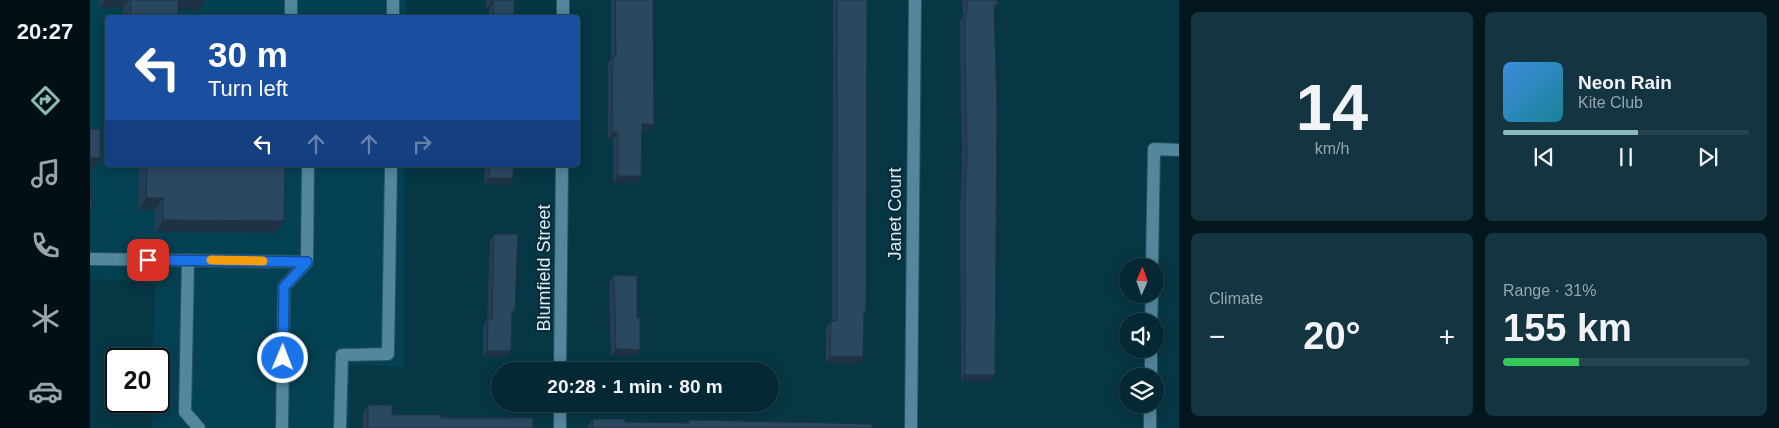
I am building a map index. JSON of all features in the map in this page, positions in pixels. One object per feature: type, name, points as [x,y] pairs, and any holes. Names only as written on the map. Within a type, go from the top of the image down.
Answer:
[{"type":"street","points":[[291,0],[291,15]]},
{"type":"street","points":[[393,0],[393,15]]},
{"type":"street","points":[[563,0],[563,15]]},
{"type":"street","name":"Janet Court","points":[[911,428],[914,0]]},
{"type":"street","points":[[1152,258],[1154,149],[1179,150]]},
{"type":"street","points":[[282,428],[284,287],[307,262],[308,167]]},
{"type":"street","points":[[340,428],[342,355],[388,354],[391,167]]},
{"type":"street","name":"Blumfield Street","points":[[560,362],[562,167]]},
{"type":"street","points":[[90,259],[307,262]]},
{"type":"street","points":[[188,260],[185,412],[199,428]]},
{"type":"street","points":[[560,412],[560,428]]},
{"type":"street","points":[[1150,413],[1150,428]]},
{"type":"shaded area","points":[[90,0],[406,0],[406,15],[105,15],[105,167],[405,167],[404,367],[350,365],[349,428],[152,428],[153,413],[170,413],[170,348],[153,348],[155,283],[90,279]]},
{"type":"building","points":[[131,0],[178,0],[178,15],[131,15]]},
{"type":"building","points":[[491,0],[514,0],[514,14],[517,15],[493,15],[494,2],[491,2]]},
{"type":"building","points":[[615,0],[653,0],[654,124],[642,124],[641,176],[618,176],[618,132],[613,132],[612,88],[613,56],[616,56]]},
{"type":"building","points":[[837,0],[867,0],[866,311],[864,311],[863,357],[830,356],[831,321],[837,321]]},
{"type":"building","points":[[967,0],[997,0],[997,5],[994,5],[997,108],[995,375],[965,375],[965,203],[967,155],[965,14],[967,14]]},
{"type":"building","points":[[90,129],[100,129],[100,158],[91,158],[92,208],[90,208]]},
{"type":"building","points":[[147,167],[285,167],[284,221],[163,220],[163,198],[146,198]]},
{"type":"building","points":[[490,167],[513,167],[513,178],[489,178]]},
{"type":"building","points":[[494,234],[518,234],[515,310],[512,310],[511,351],[487,351],[488,319],[492,319]]},
{"type":"building","points":[[614,275],[637,276],[637,318],[640,318],[640,350],[616,349]]},
{"type":"building","points":[[368,405],[392,405],[392,415],[441,415],[441,418],[533,418],[533,428],[368,428]]},
{"type":"building","points":[[593,419],[625,419],[625,422],[689,423],[689,420],[872,424],[872,428],[592,428]]},
{"type":"slow traffic","points":[[211,260],[263,261]]},
{"type":"route","points":[[148,260],[307,262],[284,287],[283,358]]}]
